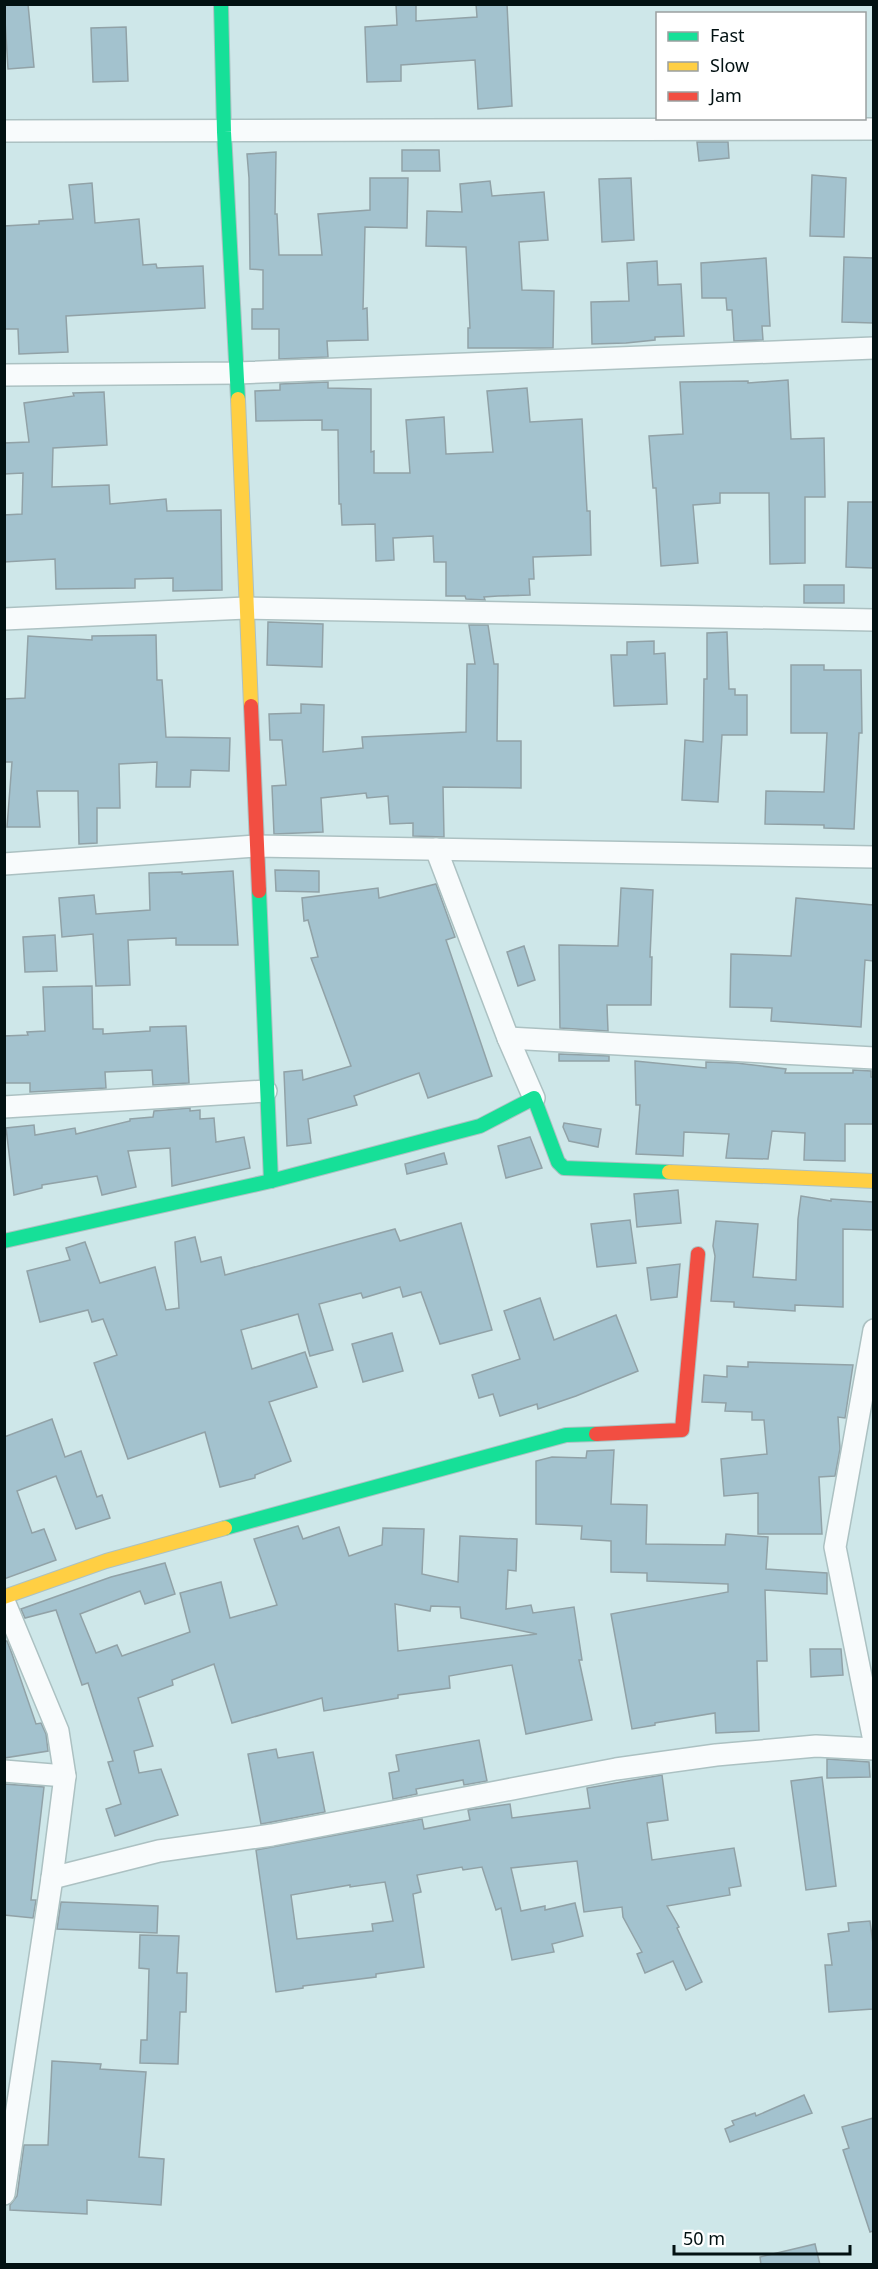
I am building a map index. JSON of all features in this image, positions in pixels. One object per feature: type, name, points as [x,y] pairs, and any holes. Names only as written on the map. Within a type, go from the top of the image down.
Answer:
[{"type":"street","points":[[221,4],[271,1181]]},
{"type":"street","points":[[4,131],[873,129]]},
{"type":"street","points":[[4,375],[237,373],[873,348]]},
{"type":"street","points":[[4,619],[246,608],[873,620]]},
{"type":"street","points":[[4,864],[256,846],[873,857]]},
{"type":"street","points":[[436,849],[508,1038],[558,1162],[564,1168],[873,1181]]},
{"type":"street","points":[[508,1038],[873,1058]]},
{"type":"street","points":[[4,1107],[266,1090]]},
{"type":"street","points":[[4,1242],[271,1181],[480,1126],[534,1098]]},
{"type":"street","points":[[4,2194],[12,2092],[52,1878],[65,1776],[58,1731],[4,1599],[106,1560],[566,1435],[682,1430],[698,1254]]},
{"type":"street","points":[[873,1330],[835,1547],[873,1741]]},
{"type":"street","points":[[52,1878],[159,1851],[272,1834],[616,1769],[716,1755],[816,1746],[873,1749]]},
{"type":"street","points":[[4,1771],[65,1776]]},
{"type":"building","points":[[4,4],[28,4],[34,67],[8,69]]},
{"type":"building","points":[[396,4],[416,4],[416,21],[477,17],[476,4],[507,4],[512,106],[478,109],[475,60],[401,65],[401,81],[367,82],[365,27],[397,25]]},
{"type":"building","points":[[126,27],[128,81],[93,82],[91,28]]},
{"type":"building","points":[[697,142],[728,142],[729,158],[699,161]]},
{"type":"building","points":[[402,150],[439,150],[440,171],[402,171]]},
{"type":"building","points":[[276,152],[275,214],[277,214],[279,255],[322,255],[318,214],[370,210],[370,178],[408,178],[407,228],[365,227],[363,309],[367,308],[368,340],[327,341],[328,357],[279,359],[279,329],[252,329],[252,309],[263,309],[263,270],[250,269],[247,154]]},
{"type":"building","points":[[812,175],[846,178],[844,237],[810,236]]},
{"type":"building","points":[[631,178],[634,240],[602,242],[599,179]]},
{"type":"building","points":[[490,181],[492,196],[544,192],[548,240],[519,242],[522,290],[554,291],[553,348],[468,348],[468,328],[470,328],[466,247],[426,246],[427,211],[462,212],[460,184]]},
{"type":"building","points":[[92,183],[95,223],[139,219],[143,265],[156,264],[157,268],[203,266],[205,308],[66,316],[68,352],[19,354],[18,329],[4,329],[4,226],[73,219],[69,185]]},
{"type":"building","points":[[844,257],[873,258],[873,323],[842,322]]},
{"type":"building","points":[[766,258],[770,326],[762,326],[763,340],[734,341],[732,310],[727,310],[726,298],[702,298],[701,263]]},
{"type":"building","points":[[657,261],[658,285],[681,284],[684,336],[655,337],[655,340],[626,343],[592,344],[591,302],[629,301],[627,263]]},
{"type":"building","points":[[788,380],[791,439],[824,438],[825,497],[805,497],[805,563],[770,564],[769,493],[720,493],[720,503],[693,505],[698,563],[661,566],[656,488],[653,488],[649,436],[683,434],[680,382],[748,381],[748,383]]},
{"type":"building","points":[[328,382],[328,388],[371,389],[371,452],[374,451],[374,473],[410,473],[406,420],[444,417],[446,454],[493,452],[487,391],[527,388],[530,422],[582,419],[587,511],[590,511],[591,555],[533,557],[534,579],[529,579],[530,595],[484,597],[485,600],[466,599],[465,596],[446,596],[446,562],[434,562],[433,536],[393,538],[394,560],[376,561],[375,524],[342,525],[341,504],[339,504],[338,430],[322,430],[322,420],[256,421],[255,391],[280,390],[280,384]]},
{"type":"building","points":[[104,392],[107,445],[53,448],[52,487],[109,485],[110,504],[166,499],[167,511],[221,510],[222,590],[173,591],[173,578],[135,579],[135,588],[56,589],[55,559],[4,562],[4,515],[22,514],[23,473],[4,474],[4,443],[29,442],[24,403],[74,396],[73,393]]},
{"type":"building","points":[[848,502],[873,502],[873,568],[846,567]]},
{"type":"building","points":[[804,585],[844,585],[844,603],[804,603]]},
{"type":"building","points":[[268,622],[323,624],[322,667],[267,665]]},
{"type":"building","points":[[469,625],[488,625],[494,664],[498,664],[497,741],[521,741],[521,788],[443,787],[444,837],[413,836],[413,823],[390,824],[388,796],[367,798],[366,793],[321,798],[323,832],[274,834],[272,786],[286,785],[282,740],[270,740],[269,714],[301,713],[301,704],[324,705],[323,752],[363,748],[362,737],[466,732],[467,664],[475,664]]},
{"type":"building","points":[[727,632],[729,689],[735,689],[735,695],[747,695],[747,735],[722,735],[718,802],[682,800],[685,740],[703,742],[707,633]]},
{"type":"building","points":[[156,635],[157,680],[162,680],[166,737],[230,738],[229,771],[191,770],[190,787],[156,787],[157,762],[119,764],[120,808],[97,808],[97,843],[79,844],[78,791],[37,791],[40,827],[7,827],[12,762],[4,762],[4,699],[25,698],[28,636],[92,640],[92,636]]},
{"type":"building","points":[[654,641],[654,654],[665,653],[667,704],[614,706],[611,655],[627,655],[627,642]]},
{"type":"building","points":[[791,665],[824,665],[824,670],[861,670],[862,733],[859,733],[854,829],[824,828],[824,825],[765,824],[766,791],[824,792],[827,733],[791,733]]},
{"type":"building","points":[[275,870],[319,871],[319,892],[276,891]]},
{"type":"building","points":[[233,871],[238,945],[176,945],[176,938],[128,940],[130,985],[96,986],[93,934],[62,937],[59,898],[94,895],[96,914],[150,910],[149,873]]},
{"type":"building","points":[[436,884],[455,937],[446,940],[492,1076],[428,1098],[419,1073],[354,1096],[357,1105],[308,1119],[311,1143],[287,1146],[284,1072],[302,1070],[303,1080],[351,1066],[311,958],[318,957],[308,920],[304,921],[302,898],[378,888],[379,898]]},
{"type":"building","points":[[621,888],[653,890],[650,957],[652,957],[651,1005],[607,1005],[608,1031],[560,1028],[559,945],[618,946]]},
{"type":"building","points":[[796,898],[873,905],[873,961],[865,960],[861,1027],[771,1021],[772,1008],[730,1007],[731,954],[791,956]]},
{"type":"building","points":[[55,935],[57,971],[25,972],[23,937]]},
{"type":"building","points":[[524,946],[535,980],[518,986],[507,952]]},
{"type":"building","points":[[92,986],[93,1029],[103,1029],[103,1034],[150,1031],[150,1027],[186,1026],[189,1083],[153,1085],[152,1070],[105,1072],[106,1088],[30,1092],[30,1083],[4,1083],[4,1036],[28,1035],[27,1032],[45,1031],[43,987]]},
{"type":"building","points":[[559,1054],[609,1056],[609,1061],[559,1061]]},
{"type":"building","points":[[635,1061],[706,1068],[706,1062],[736,1063],[786,1069],[785,1073],[871,1071],[873,1124],[845,1124],[845,1161],[804,1160],[805,1133],[772,1131],[768,1159],[726,1158],[729,1134],[684,1132],[683,1156],[636,1154],[640,1105],[636,1105]]},
{"type":"building","points":[[190,1108],[190,1111],[200,1110],[200,1119],[214,1118],[216,1142],[244,1137],[250,1168],[172,1186],[170,1148],[128,1151],[136,1187],[102,1195],[97,1176],[42,1185],[42,1188],[14,1195],[6,1128],[34,1125],[35,1135],[75,1128],[76,1134],[130,1121],[130,1119],[153,1117],[154,1111]]},
{"type":"building","points":[[564,1123],[601,1129],[598,1147],[569,1141],[563,1127]]},
{"type":"building","points":[[530,1137],[542,1168],[506,1178],[498,1146]]},
{"type":"building","points":[[444,1153],[447,1164],[407,1174],[405,1164]]},
{"type":"building","points":[[678,1190],[681,1223],[637,1227],[634,1194]]},
{"type":"building","points":[[801,1196],[831,1201],[831,1199],[873,1202],[873,1230],[843,1229],[843,1307],[795,1305],[795,1311],[734,1307],[734,1302],[711,1301],[716,1221],[758,1224],[753,1277],[796,1280]]},
{"type":"building","points":[[630,1220],[636,1263],[597,1267],[591,1224]]},
{"type":"building","points":[[461,1223],[492,1330],[440,1344],[421,1292],[403,1297],[400,1287],[363,1298],[361,1293],[319,1304],[333,1350],[310,1356],[298,1314],[241,1330],[252,1369],[305,1352],[317,1387],[269,1402],[291,1461],[255,1475],[255,1478],[220,1487],[205,1432],[128,1459],[94,1363],[117,1355],[103,1319],[92,1322],[88,1310],[40,1322],[27,1271],[70,1260],[66,1248],[85,1242],[100,1283],[155,1267],[166,1310],[179,1308],[175,1242],[195,1237],[201,1262],[221,1257],[225,1275],[395,1229],[400,1241]]},
{"type":"building","points":[[680,1264],[677,1297],[651,1300],[647,1268]]},
{"type":"building","points":[[540,1298],[554,1340],[616,1315],[638,1371],[538,1409],[537,1404],[500,1416],[493,1394],[479,1398],[472,1375],[520,1359],[504,1311]]},
{"type":"building","points":[[392,1333],[403,1371],[363,1382],[352,1344]]},
{"type":"building","points":[[748,1362],[853,1365],[845,1418],[838,1417],[840,1449],[835,1476],[819,1477],[822,1534],[758,1534],[758,1493],[724,1496],[721,1459],[767,1454],[764,1420],[752,1420],[752,1412],[725,1411],[726,1403],[702,1402],[704,1375],[727,1377],[727,1366],[748,1367]]},
{"type":"building","points":[[52,1419],[65,1457],[81,1451],[97,1497],[102,1495],[110,1518],[76,1529],[56,1476],[17,1491],[32,1533],[44,1529],[56,1560],[4,1579],[4,1437]]},
{"type":"building","points":[[614,1450],[611,1504],[647,1505],[646,1544],[725,1545],[726,1534],[768,1537],[766,1569],[827,1573],[827,1594],[765,1590],[767,1661],[757,1661],[759,1731],[716,1733],[715,1713],[632,1729],[611,1614],[728,1592],[728,1584],[647,1581],[647,1573],[611,1572],[611,1541],[581,1539],[582,1526],[536,1524],[536,1461],[552,1457],[586,1458],[587,1451]]},
{"type":"building","points":[[298,1526],[303,1539],[339,1527],[349,1556],[382,1545],[383,1528],[424,1529],[422,1574],[458,1582],[460,1536],[517,1539],[516,1571],[508,1570],[506,1609],[531,1605],[533,1613],[574,1607],[582,1660],[579,1660],[592,1720],[526,1734],[512,1665],[449,1676],[450,1688],[398,1695],[398,1698],[324,1711],[322,1698],[232,1723],[214,1664],[172,1680],[173,1685],[138,1698],[153,1746],[134,1751],[139,1773],[161,1769],[178,1815],[115,1836],[106,1809],[121,1804],[108,1762],[113,1761],[88,1683],[82,1685],[56,1610],[25,1618],[21,1609],[111,1577],[165,1563],[175,1594],[145,1604],[140,1591],[80,1614],[96,1653],[117,1645],[122,1656],[190,1632],[180,1593],[221,1582],[230,1618],[277,1605],[254,1539]],"holes":[[[395,1604],[430,1611],[431,1606],[460,1607],[461,1618],[537,1634],[398,1651]]]},
{"type":"building","points":[[4,1641],[7,1641],[36,1724],[41,1723],[46,1734],[48,1751],[4,1758]]},
{"type":"building","points":[[810,1649],[841,1649],[843,1675],[811,1677]]},
{"type":"building","points":[[479,1740],[487,1781],[464,1785],[463,1780],[416,1789],[417,1794],[393,1799],[389,1773],[399,1771],[396,1755]]},
{"type":"building","points":[[276,1749],[278,1758],[313,1752],[325,1812],[261,1824],[248,1754]]},
{"type":"building","points":[[827,1759],[869,1762],[870,1777],[827,1778]]},
{"type":"building","points":[[662,1775],[668,1820],[647,1823],[652,1860],[734,1848],[741,1886],[729,1888],[730,1895],[667,1906],[679,1927],[677,1928],[702,1982],[686,1990],[673,1961],[645,1973],[637,1954],[642,1952],[623,1917],[622,1907],[584,1912],[577,1861],[511,1868],[521,1911],[545,1906],[545,1910],[575,1903],[583,1936],[552,1944],[554,1952],[512,1960],[501,1908],[496,1910],[482,1867],[463,1870],[462,1867],[417,1875],[421,1892],[413,1894],[424,1967],[376,1974],[376,1977],[303,1986],[303,1988],[276,1992],[256,1850],[422,1819],[424,1829],[470,1820],[468,1810],[510,1804],[512,1818],[590,1808],[587,1788]],"holes":[[[385,1882],[393,1921],[372,1924],[373,1931],[297,1939],[291,1895],[350,1885],[350,1887]]]},
{"type":"building","points":[[822,1777],[836,1886],[806,1890],[791,1781]]},
{"type":"building","points":[[4,1784],[44,1787],[31,1900],[36,1900],[33,1918],[4,1915]]},
{"type":"building","points":[[61,1902],[158,1906],[157,1933],[57,1929]]},
{"type":"building","points":[[870,1921],[873,1944],[873,2009],[829,2012],[825,1965],[832,1965],[828,1934],[849,1931],[848,1923]]},
{"type":"building","points":[[140,1935],[179,1936],[177,1973],[187,1973],[186,2012],[180,2012],[178,2064],[140,2063],[141,2040],[147,2040],[149,1969],[139,1968]]},
{"type":"building","points":[[52,2061],[101,2064],[100,2069],[146,2072],[139,2157],[164,2159],[161,2205],[87,2200],[87,2214],[10,2210],[10,2205],[17,2196],[24,2145],[48,2145]]},
{"type":"building","points":[[804,2095],[812,2113],[730,2142],[725,2129],[734,2125],[732,2121],[755,2113],[756,2116]]},
{"type":"building","points":[[873,2118],[873,2231],[870,2232],[843,2150],[849,2148],[842,2127]]},
{"type":"building","points":[[815,2244],[820,2265],[761,2265],[760,2257]]},
{"type":"traffic: fast","points":[[221,4],[224,132],[238,399]]},
{"type":"traffic: fast","points":[[259,891],[271,1181]]},
{"type":"traffic: fast","points":[[4,1241],[271,1181],[480,1126],[534,1098],[558,1162],[564,1168],[669,1172]]},
{"type":"traffic: fast","points":[[225,1528],[566,1435],[596,1434]]},
{"type":"traffic: slow","points":[[238,399],[251,706]]},
{"type":"traffic: slow","points":[[669,1172],[874,1181]]},
{"type":"traffic: slow","points":[[4,1597],[106,1561],[225,1528]]},
{"type":"traffic: jam","points":[[251,706],[259,891]]},
{"type":"traffic: jam","points":[[596,1434],[682,1430],[698,1254]]}]
